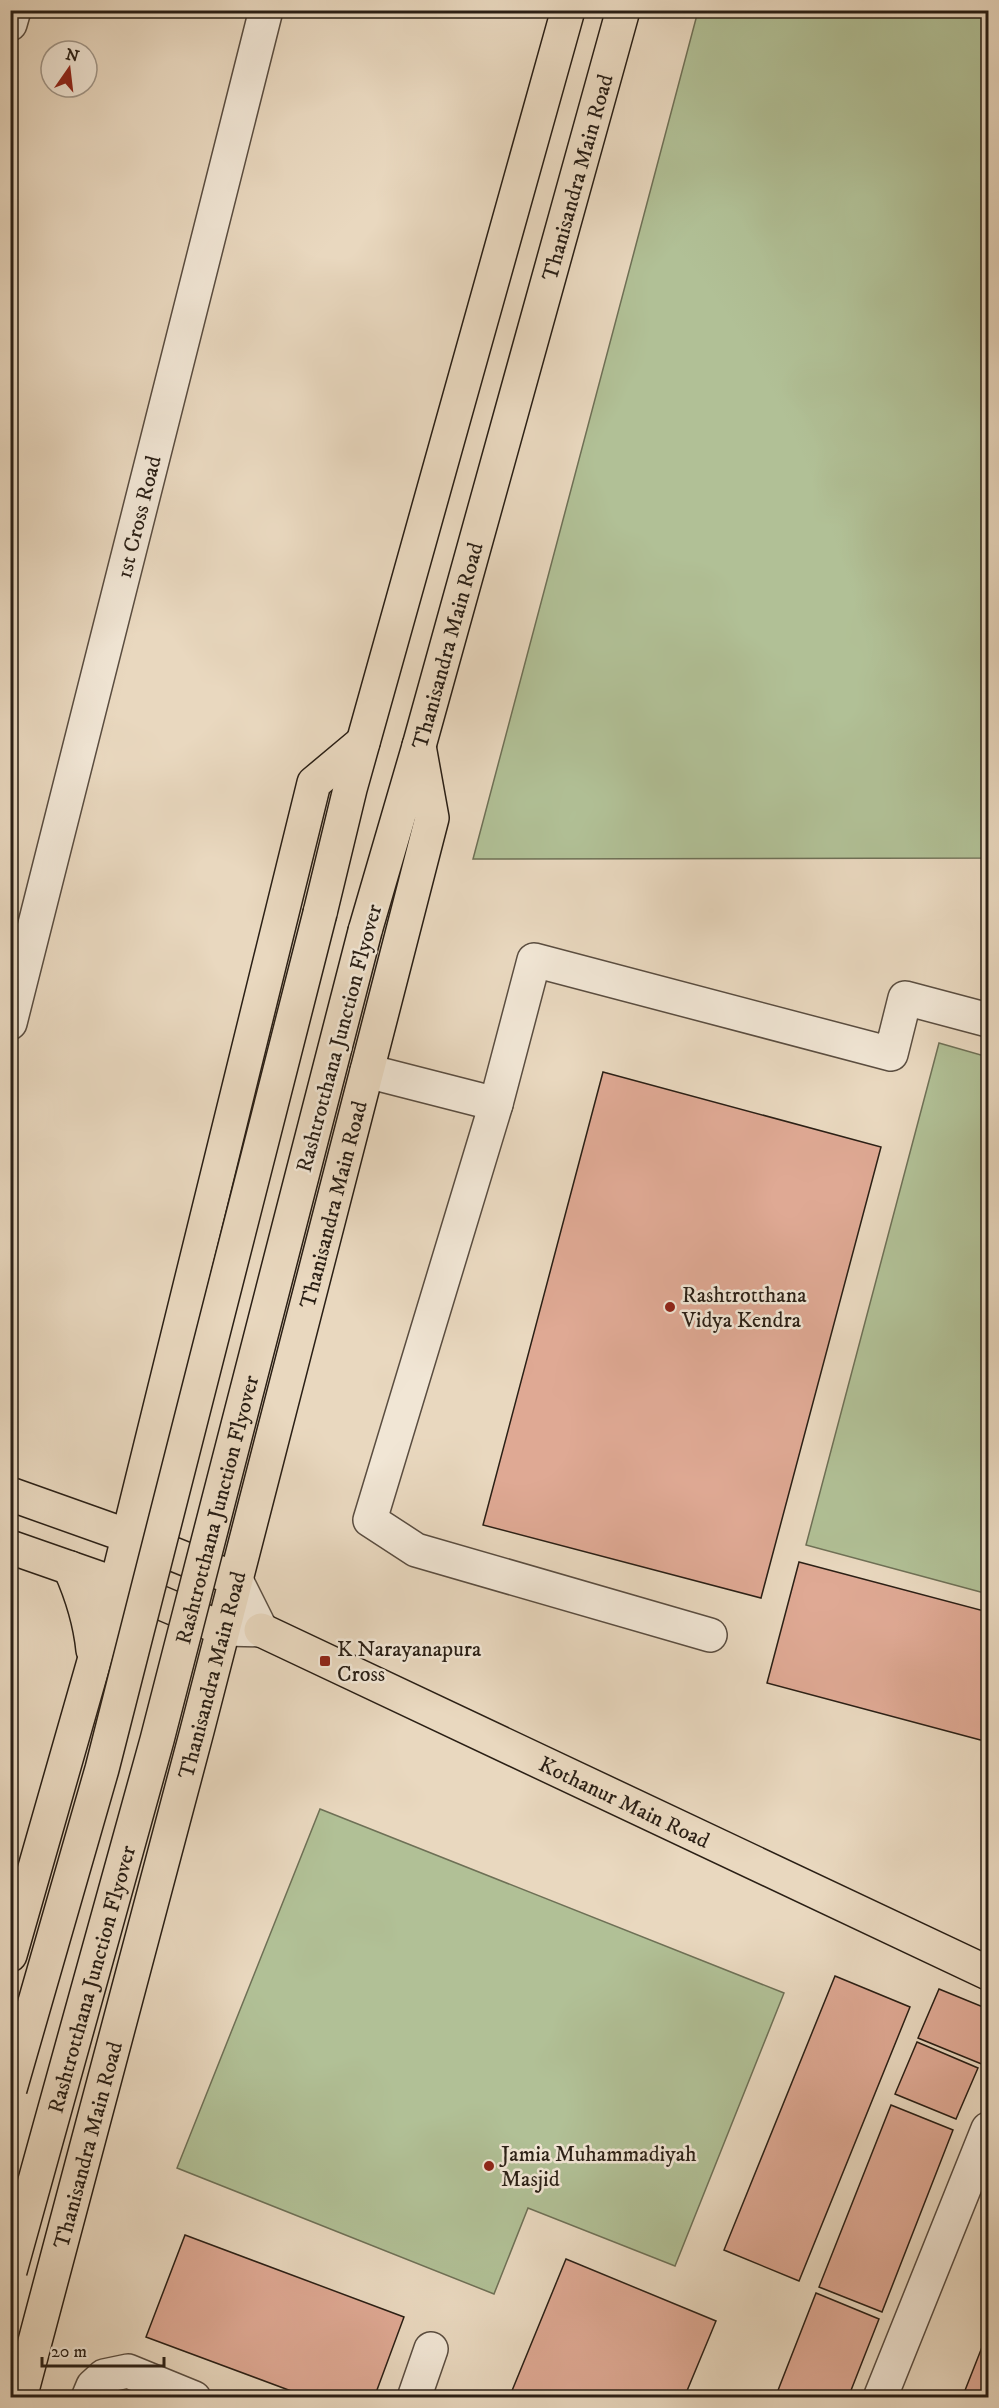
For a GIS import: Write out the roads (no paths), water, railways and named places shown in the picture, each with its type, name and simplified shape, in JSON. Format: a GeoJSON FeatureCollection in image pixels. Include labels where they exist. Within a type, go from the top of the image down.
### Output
{"type":"FeatureCollection","features":[{"type":"Feature","properties":{"kind":"main road"},"geometry":{"type":"LineString","coordinates":[[10,1955],[116,1584],[192,1286],[314,783],[363,742],[568,10]]}},
{"type":"Feature","properties":{"kind":"main road","name":"Thanisandra Main Road"},"geometry":{"type":"LineString","coordinates":[[20,2397],[236,1580],[432,818],[419,746],[623,10]]}},
{"type":"Feature","properties":{"kind":"main road","name":"Rashtrotthana Junction Flyover"},"geometry":{"type":"LineString","coordinates":[[10,2089],[102,1769],[363,742]]}},
{"type":"Feature","properties":{"kind":"main road","name":"Rashtrotthana Junction Flyover"},"geometry":{"type":"LineString","coordinates":[[10,2271],[157,1740],[365,931],[399,808],[419,746]]}},
{"type":"Feature","properties":{"kind":"main road"},"geometry":{"type":"LineString","coordinates":[[10,1494],[128,1536],[236,1580]]}},
{"type":"Feature","properties":{"kind":"main road"},"geometry":{"type":"LineString","coordinates":[[10,1547],[116,1584],[223,1629]]}},
{"type":"Feature","properties":{"kind":"main road"},"geometry":{"type":"LineString","coordinates":[[70,1568],[83,1596],[90,1626],[93,1650],[92,1673]]}},
{"type":"Feature","properties":{"kind":"main road","name":"Kothanur Main Road"},"geometry":{"type":"LineString","coordinates":[[261,1630],[988,1972]]}},
{"type":"Feature","properties":{"kind":"street"},"geometry":{"type":"LineString","coordinates":[[10,24],[14,10]]}},
{"type":"Feature","properties":{"kind":"street","name":"1st Cross Road"},"geometry":{"type":"LineString","coordinates":[[10,1023],[266,10]]}},
{"type":"Feature","properties":{"kind":"street"},"geometry":{"type":"LineString","coordinates":[[710,1635],[416,1550],[370,1520],[496,1104],[534,960],[891,1054],[905,998],[988,1020]]}},
{"type":"Feature","properties":{"kind":"street"},"geometry":{"type":"LineString","coordinates":[[367,1071],[496,1104]]}},
{"type":"Feature","properties":{"kind":"street"},"geometry":{"type":"LineString","coordinates":[[223,1629],[261,1630],[236,1580]]}},
{"type":"Feature","properties":{"kind":"street"},"geometry":{"type":"LineString","coordinates":[[880,2397],[988,2129]]}},
{"type":"Feature","properties":{"kind":"street"},"geometry":{"type":"LineString","coordinates":[[414,2397],[431,2349]]}},
{"type":"Feature","properties":{"kind":"street"},"geometry":{"type":"LineString","coordinates":[[88,2397],[93,2386],[104,2376],[128,2371],[194,2397]]}},
{"type":"Feature","properties":{"kind":"place","name":"Rashtrotthana Vidya Kendra"},"geometry":{"type":"Point","coordinates":[670,1307]}},
{"type":"Feature","properties":{"kind":"place","name":"K Narayanapura Cross"},"geometry":{"type":"Point","coordinates":[325,1661]}},
{"type":"Feature","properties":{"kind":"place","name":"Jamia Muhammadiyah Masjid"},"geometry":{"type":"Point","coordinates":[489,2166]}}]}
